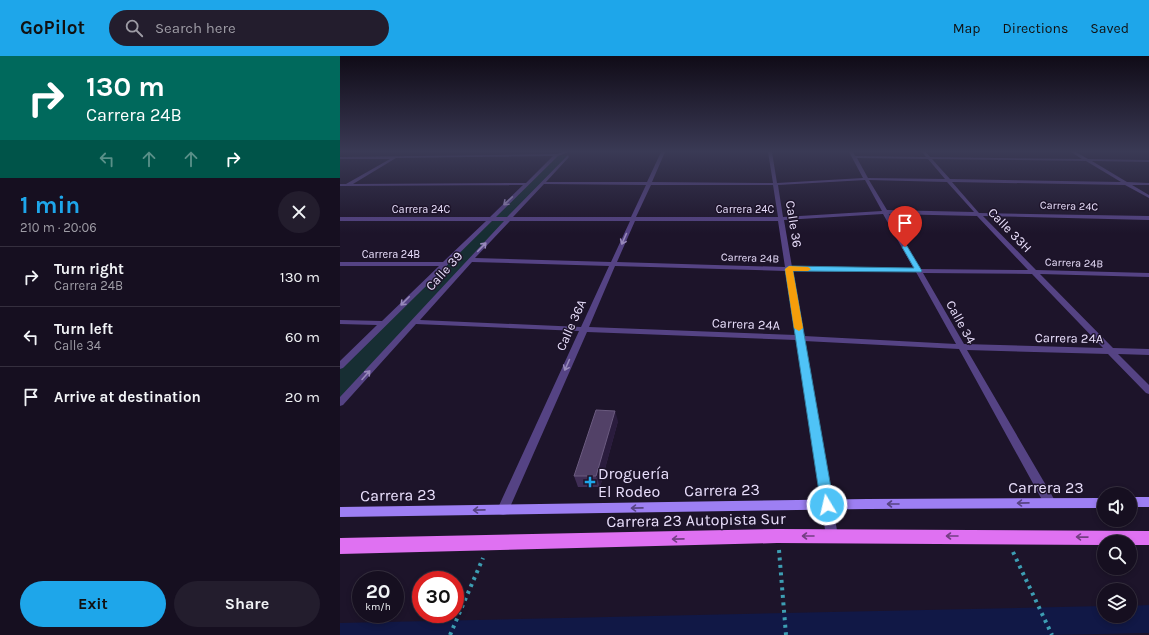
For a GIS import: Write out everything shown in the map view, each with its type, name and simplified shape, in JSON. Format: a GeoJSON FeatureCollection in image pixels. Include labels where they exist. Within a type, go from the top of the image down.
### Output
{"type":"FeatureCollection","features":[{"type":"Feature","properties":{"kind":"main road","name":"Carrera 23 Autopista Sur"},"geometry":{"type":"LineString","coordinates":[[340,546],[777,536],[1006,536],[1149,538]]}},
{"type":"Feature","properties":{"kind":"street"},"geometry":{"type":"LineString","coordinates":[[340,189],[357,179]]}},
{"type":"Feature","properties":{"kind":"street","name":"Calle 39"},"geometry":{"type":"LineString","coordinates":[[340,366],[442,264],[532,179]]}},
{"type":"Feature","properties":{"kind":"street","name":"Calle 39"},"geometry":{"type":"LineString","coordinates":[[340,403],[545,179]]}},
{"type":"Feature","properties":{"kind":"street","name":"Calle 36A"},"geometry":{"type":"LineString","coordinates":[[503,510],[651,179]]}},
{"type":"Feature","properties":{"kind":"street","name":"Calle 36"},"geometry":{"type":"LineString","coordinates":[[775,179],[832,536]]}},
{"type":"Feature","properties":{"kind":"street"},"geometry":{"type":"LineString","coordinates":[[542,183],[776,184],[866,179]]}},
{"type":"Feature","properties":{"kind":"street","name":"Calle 34"},"geometry":{"type":"LineString","coordinates":[[866,179],[1050,503]]}},
{"type":"Feature","properties":{"kind":"street"},"geometry":{"type":"LineString","coordinates":[[868,179],[1149,184]]}},
{"type":"Feature","properties":{"kind":"street"},"geometry":{"type":"LineString","coordinates":[[1118,179],[1149,197]]}},
{"type":"Feature","properties":{"kind":"street","name":"Calle 33H"},"geometry":{"type":"LineString","coordinates":[[949,180],[977,213],[1149,391]]}},
{"type":"Feature","properties":{"kind":"street"},"geometry":{"type":"LineString","coordinates":[[340,186],[526,184]]}},
{"type":"Feature","properties":{"kind":"street","name":"Carrera 24C"},"geometry":{"type":"LineString","coordinates":[[340,219],[781,219],[885,212],[1149,218]]}},
{"type":"Feature","properties":{"kind":"street","name":"Carrera 24B"},"geometry":{"type":"LineString","coordinates":[[470,260],[789,269],[1149,275]]}},
{"type":"Feature","properties":{"kind":"street","name":"Carrera 24B"},"geometry":{"type":"LineString","coordinates":[[340,264],[442,264]]}},
{"type":"Feature","properties":{"kind":"street"},"geometry":{"type":"LineString","coordinates":[[340,322],[383,323]]}},
{"type":"Feature","properties":{"kind":"street","name":"Carrera 24A"},"geometry":{"type":"LineString","coordinates":[[414,322],[800,338],[962,347],[1149,352]]}},
{"type":"Feature","properties":{"kind":"street","name":"Carrera 23"},"geometry":{"type":"LineString","coordinates":[[340,512],[1097,502]]}},
{"type":"Feature","properties":{"kind":"street"},"geometry":{"type":"LineString","coordinates":[[1137,502],[1149,502]]}},
{"type":"Feature","properties":{"kind":"path"},"geometry":{"type":"LineString","coordinates":[[777,536],[786,635]]}},
{"type":"Feature","properties":{"kind":"path"},"geometry":{"type":"LineString","coordinates":[[450,635],[490,543]]}},
{"type":"Feature","properties":{"kind":"path"},"geometry":{"type":"LineString","coordinates":[[1012,548],[1052,635]]}},
{"type":"Feature","properties":{"kind":"green space"},"geometry":{"type":"Polygon","coordinates":[[[532,179],[547,179],[340,403],[340,366],[532,179]]]}},
{"type":"Feature","properties":{"kind":"shaded area"},"geometry":{"type":"Polygon","coordinates":[[[1149,605],[1149,633],[1049,635],[340,635],[340,623],[404,623],[404,622],[412,621],[412,623],[464,623],[464,620],[1097,606],[1097,623],[1137,623],[1137,606],[1149,605]]]}},
{"type":"Feature","properties":{"kind":"building"},"geometry":{"type":"Polygon","coordinates":[[[596,410],[615,411],[596,476],[574,476],[596,410]]]}},
{"type":"Feature","properties":{"kind":"slow traffic"},"geometry":{"type":"LineString","coordinates":[[799,328],[789,269],[808,269]]}},
{"type":"Feature","properties":{"kind":"place","name":"Droguería El Rodeo"},"geometry":{"type":"Point","coordinates":[590,482]}},
{"type":"Feature","properties":{"kind":"route"},"geometry":{"type":"LineString","coordinates":[[827,505],[789,269],[918,271],[905,247]]}}]}
